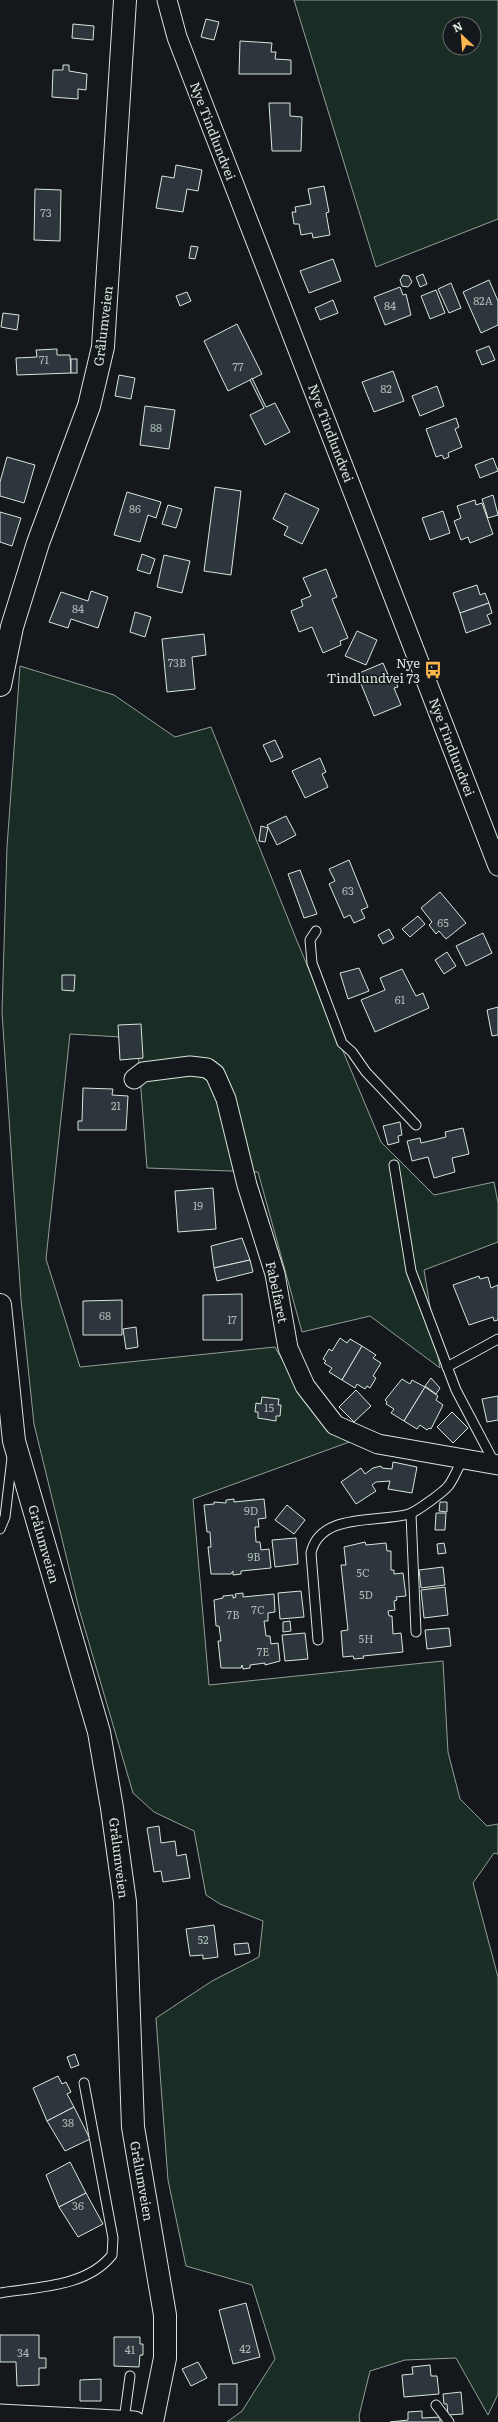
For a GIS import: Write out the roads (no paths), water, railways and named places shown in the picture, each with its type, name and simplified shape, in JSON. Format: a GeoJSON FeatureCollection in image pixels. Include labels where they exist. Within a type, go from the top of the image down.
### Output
{"type":"FeatureCollection","features":[{"type":"Feature","properties":{"kind":"main road","name":"Grålumveien"},"geometry":{"type":"LineString","coordinates":[[0,685],[12,627],[38,543],[89,406],[104,346],[125,0]]}},
{"type":"Feature","properties":{"kind":"main road","name":"Grålumveien"},"geometry":{"type":"LineString","coordinates":[[0,1305],[14,1441],[99,1732],[112,1808],[125,1902],[133,2127],[165,2315],[164,2358],[137,2421]]}},
{"type":"Feature","properties":{"kind":"street","name":"Nye Tindlundvei"},"geometry":{"type":"LineString","coordinates":[[167,0],[177,37],[204,108],[498,866]]}},
{"type":"Feature","properties":{"kind":"street","name":"Fabelfaret"},"geometry":{"type":"LineString","coordinates":[[134,1079],[143,1072],[190,1066],[207,1068],[215,1074],[226,1099],[247,1185],[275,1274],[288,1348],[305,1386],[335,1425],[378,1444],[497,1465]]}},
{"type":"Feature","properties":{"kind":"street"},"geometry":{"type":"LineString","coordinates":[[0,2414],[137,2421]]}},
{"type":"Feature","properties":{"kind":"lane"},"geometry":{"type":"LineString","coordinates":[[316,931],[310,940],[312,963],[342,1043],[352,1052],[366,1072],[416,1125]]}},
{"type":"Feature","properties":{"kind":"lane","name":"Fabelfaret"},"geometry":{"type":"LineString","coordinates":[[394,1165],[411,1271],[456,1390],[497,1465]]}},
{"type":"Feature","properties":{"kind":"lane"},"geometry":{"type":"LineString","coordinates":[[447,1367],[498,1339]]}},
{"type":"Feature","properties":{"kind":"lane"},"geometry":{"type":"LineString","coordinates":[[0,1529],[5,1517],[14,1441]]}},
{"type":"Feature","properties":{"kind":"lane"},"geometry":{"type":"LineString","coordinates":[[318,1640],[311,1553],[314,1543],[320,1535],[333,1527],[411,1514],[449,1486],[462,1460]]}},
{"type":"Feature","properties":{"kind":"lane"},"geometry":{"type":"LineString","coordinates":[[411,1514],[416,1632]]}},
{"type":"Feature","properties":{"kind":"lane"},"geometry":{"type":"LineString","coordinates":[[0,2293],[80,2278],[96,2271],[112,2255],[112,2232],[84,2084]]}},
{"type":"Feature","properties":{"kind":"lane"},"geometry":{"type":"LineString","coordinates":[[130,2376],[137,2421]]}},
{"type":"Feature","properties":{"kind":"lane"},"geometry":{"type":"LineString","coordinates":[[436,2405],[449,2422]]}},
{"type":"Feature","properties":{"kind":"place","name":"Nye Tindlundvei 73"},"geometry":{"type":"Point","coordinates":[433,670]}}]}
